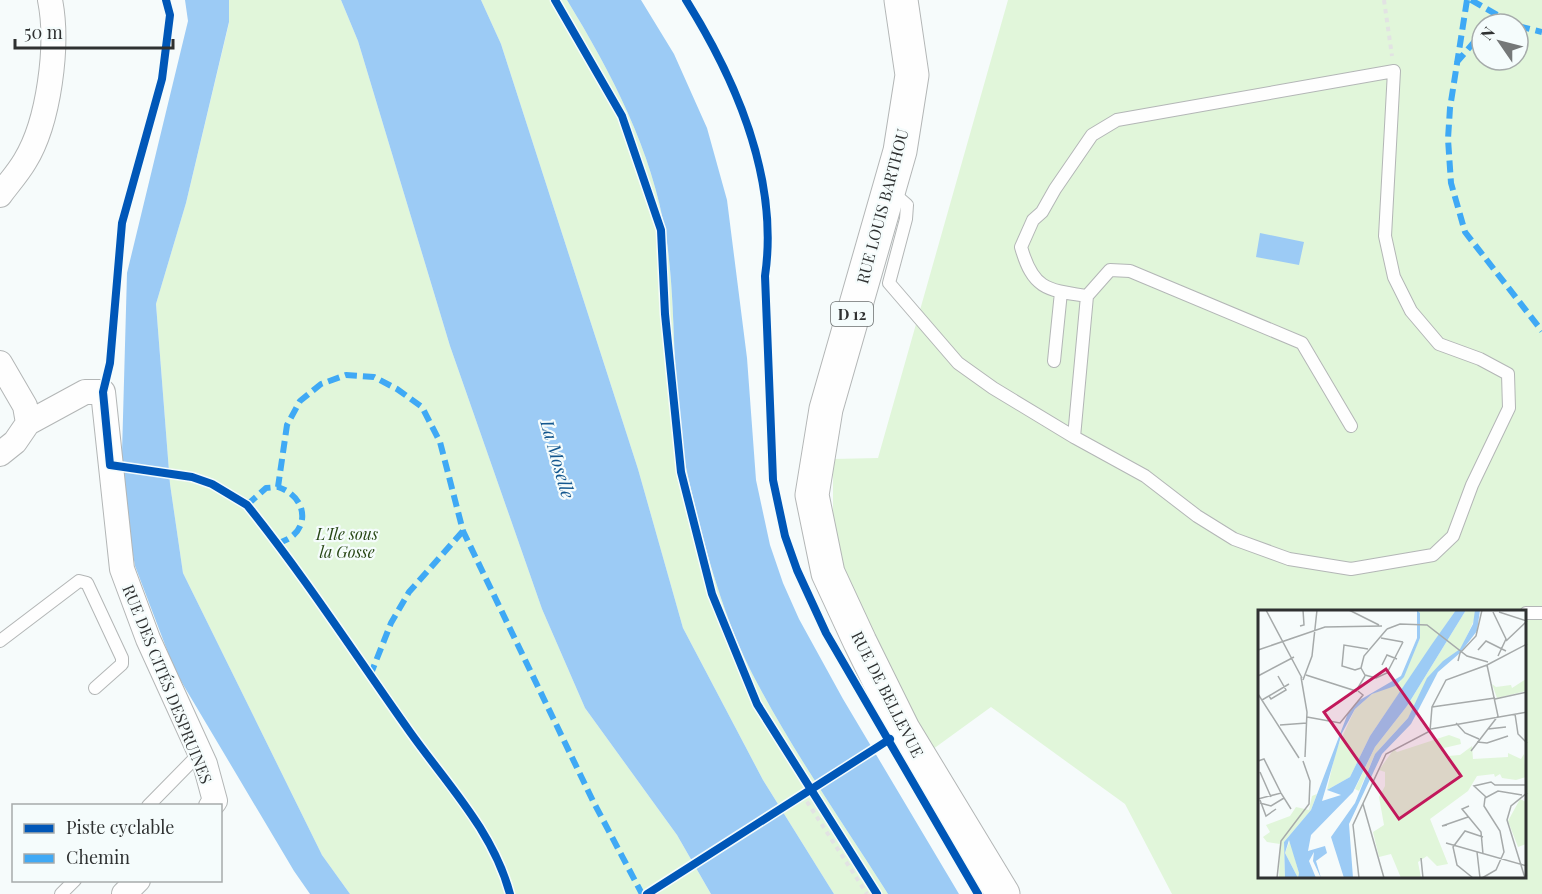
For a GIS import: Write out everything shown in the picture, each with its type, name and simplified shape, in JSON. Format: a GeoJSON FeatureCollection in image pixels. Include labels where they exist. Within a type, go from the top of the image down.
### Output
{"type":"FeatureCollection","features":[{"type":"Feature","properties":{"kind":"main road","name":"RUE LOUIS BARTHOU"},"geometry":{"type":"LineString","coordinates":[[814,480],[826,409],[900,151],[912,75],[901,0]]}},
{"type":"Feature","properties":{"kind":"main road","name":"RUE DE BELLEVUE"},"geometry":{"type":"LineString","coordinates":[[814,480],[812,495],[828,573],[903,729],[1003,894]]}},
{"type":"Feature","properties":{"kind":"street"},"geometry":{"type":"LineString","coordinates":[[0,195],[26,160],[49,95],[54,19],[50,0]]}},
{"type":"Feature","properties":{"kind":"street"},"geometry":{"type":"LineString","coordinates":[[0,363],[25,406],[28,423],[15,442],[0,454]]}},
{"type":"Feature","properties":{"kind":"street","name":"RUE DES CITÉS DESPRUINES"},"geometry":{"type":"LineString","coordinates":[[28,423],[85,392],[103,392],[122,569],[152,649],[200,753],[215,801],[213,804]]}},
{"type":"Feature","properties":{"kind":"street"},"geometry":{"type":"LineString","coordinates":[[124,894],[136,882]]}},
{"type":"Feature","properties":{"kind":"lane"},"geometry":{"type":"LineString","coordinates":[[890,189],[907,206],[906,219],[889,283],[958,363],[993,388],[1074,437],[1145,476],[1197,516],[1234,539],[1289,559],[1351,568],[1433,555],[1453,536],[1472,485],[1509,408],[1510,388],[1508,374],[1480,359],[1439,344],[1411,311],[1394,277],[1385,236],[1394,71],[1117,120],[1092,135],[1042,212],[1033,220],[1021,247],[1028,272],[1050,290],[1086,296]]}},
{"type":"Feature","properties":{"kind":"lane"},"geometry":{"type":"LineString","coordinates":[[1074,437],[1086,296],[1110,270],[1130,271],[1302,343],[1351,426]]}},
{"type":"Feature","properties":{"kind":"lane"},"geometry":{"type":"LineString","coordinates":[[1054,361],[1061,292]]}},
{"type":"Feature","properties":{"kind":"lane"},"geometry":{"type":"LineString","coordinates":[[0,641],[80,580],[87,583],[123,658],[122,664],[95,688]]}},
{"type":"Feature","properties":{"kind":"lane"},"geometry":{"type":"LineString","coordinates":[[150,804],[200,753]]}},
{"type":"Feature","properties":{"kind":"lane"},"geometry":{"type":"LineString","coordinates":[[62,894],[73,882]]}},
{"type":"Feature","properties":{"kind":"path"},"geometry":{"type":"LineString","coordinates":[[1384,0],[1394,71]]}},
{"type":"Feature","properties":{"kind":"path"},"geometry":{"type":"LineString","coordinates":[[647,894],[890,739]]}},
{"type":"Feature","properties":{"kind":"path"},"geometry":{"type":"LineString","coordinates":[[802,794],[867,894]]}},
{"type":"Feature","properties":{"kind":"green space","name":"L'Ile sous la Gosse"},"geometry":{"type":"Polygon","coordinates":[[[229,0],[341,0],[358,41],[450,346],[542,609],[585,708],[677,835],[711,894],[350,894],[322,855],[183,573],[170,484],[156,304],[186,203],[229,23],[229,0]]]}},
{"type":"Feature","properties":{"kind":"green space"},"geometry":{"type":"Polygon","coordinates":[[[481,0],[567,0],[628,114],[651,173],[660,204],[670,265],[678,414],[682,443],[700,525],[723,604],[743,655],[770,707],[888,894],[834,894],[763,780],[683,628],[638,469],[501,44],[481,0]]]}},
{"type":"Feature","properties":{"kind":"green space"},"geometry":{"type":"Polygon","coordinates":[[[1008,0],[1542,0],[1542,894],[1172,894],[1125,804],[991,707],[929,752],[856,606],[833,536],[833,459],[878,458],[1008,0]]]}},
{"type":"Feature","properties":{"kind":"water"},"geometry":{"type":"Polygon","coordinates":[[[185,0],[229,0],[229,22],[186,203],[156,304],[170,484],[183,573],[322,855],[350,894],[310,894],[294,871],[175,671],[135,566],[121,489],[127,273],[188,21],[185,0]]]}},
{"type":"Feature","properties":{"kind":"water","name":"La Moselle"},"geometry":{"type":"Polygon","coordinates":[[[341,0],[481,0],[501,44],[638,469],[683,628],[763,780],[834,894],[711,894],[677,835],[585,708],[542,609],[450,346],[358,41],[341,0]]]}},
{"type":"Feature","properties":{"kind":"water"},"geometry":{"type":"Polygon","coordinates":[[[567,0],[641,0],[674,54],[707,128],[727,200],[747,358],[756,480],[770,545],[799,619],[843,699],[959,894],[888,894],[786,734],[743,655],[715,578],[687,472],[678,414],[670,265],[660,204],[651,173],[628,114],[567,0]]]}},
{"type":"Feature","properties":{"kind":"water"},"geometry":{"type":"Polygon","coordinates":[[[1260,233],[1304,242],[1299,265],[1256,257],[1260,233]]]}},
{"type":"Feature","properties":{"kind":"marked path"},"geometry":{"type":"LineString","coordinates":[[1467,0],[1450,108],[1448,139],[1451,183],[1465,232],[1542,331]]}},
{"type":"Feature","properties":{"kind":"marked path"},"geometry":{"type":"LineString","coordinates":[[1471,0],[1492,12]]}},
{"type":"Feature","properties":{"kind":"marked path"},"geometry":{"type":"LineString","coordinates":[[1530,29],[1542,32]]}},
{"type":"Feature","properties":{"kind":"marked path"},"geometry":{"type":"LineString","coordinates":[[1456,63],[1470,47]]}},
{"type":"Feature","properties":{"kind":"marked path"},"geometry":{"type":"LineString","coordinates":[[247,505],[266,488],[278,487],[287,425],[300,401],[321,384],[346,375],[374,377],[397,389],[422,407],[440,442],[463,531],[593,801],[642,894]]}},
{"type":"Feature","properties":{"kind":"marked path"},"geometry":{"type":"LineString","coordinates":[[277,543],[296,533],[301,525],[302,516],[296,499],[289,492],[278,487]]}},
{"type":"Feature","properties":{"kind":"marked path"},"geometry":{"type":"LineString","coordinates":[[370,676],[391,623],[409,592],[463,531]]}},
{"type":"Feature","properties":{"kind":"cycle path"},"geometry":{"type":"LineString","coordinates":[[166,0],[170,15],[162,79],[122,223],[110,363],[103,392],[110,465],[192,477],[212,484],[247,505],[289,560],[481,829],[502,871],[510,894]]}},
{"type":"Feature","properties":{"kind":"cycle path"},"geometry":{"type":"LineString","coordinates":[[555,0],[622,116],[661,230],[665,314],[681,472],[712,594],[757,704],[877,894]]}},
{"type":"Feature","properties":{"kind":"cycle path"},"geometry":{"type":"LineString","coordinates":[[686,0],[737,97],[750,132],[766,204],[768,240],[765,276],[773,480],[785,536],[797,570],[826,633],[978,894]]}},
{"type":"Feature","properties":{"kind":"cycle path"},"geometry":{"type":"LineString","coordinates":[[647,894],[890,739]]}}]}
